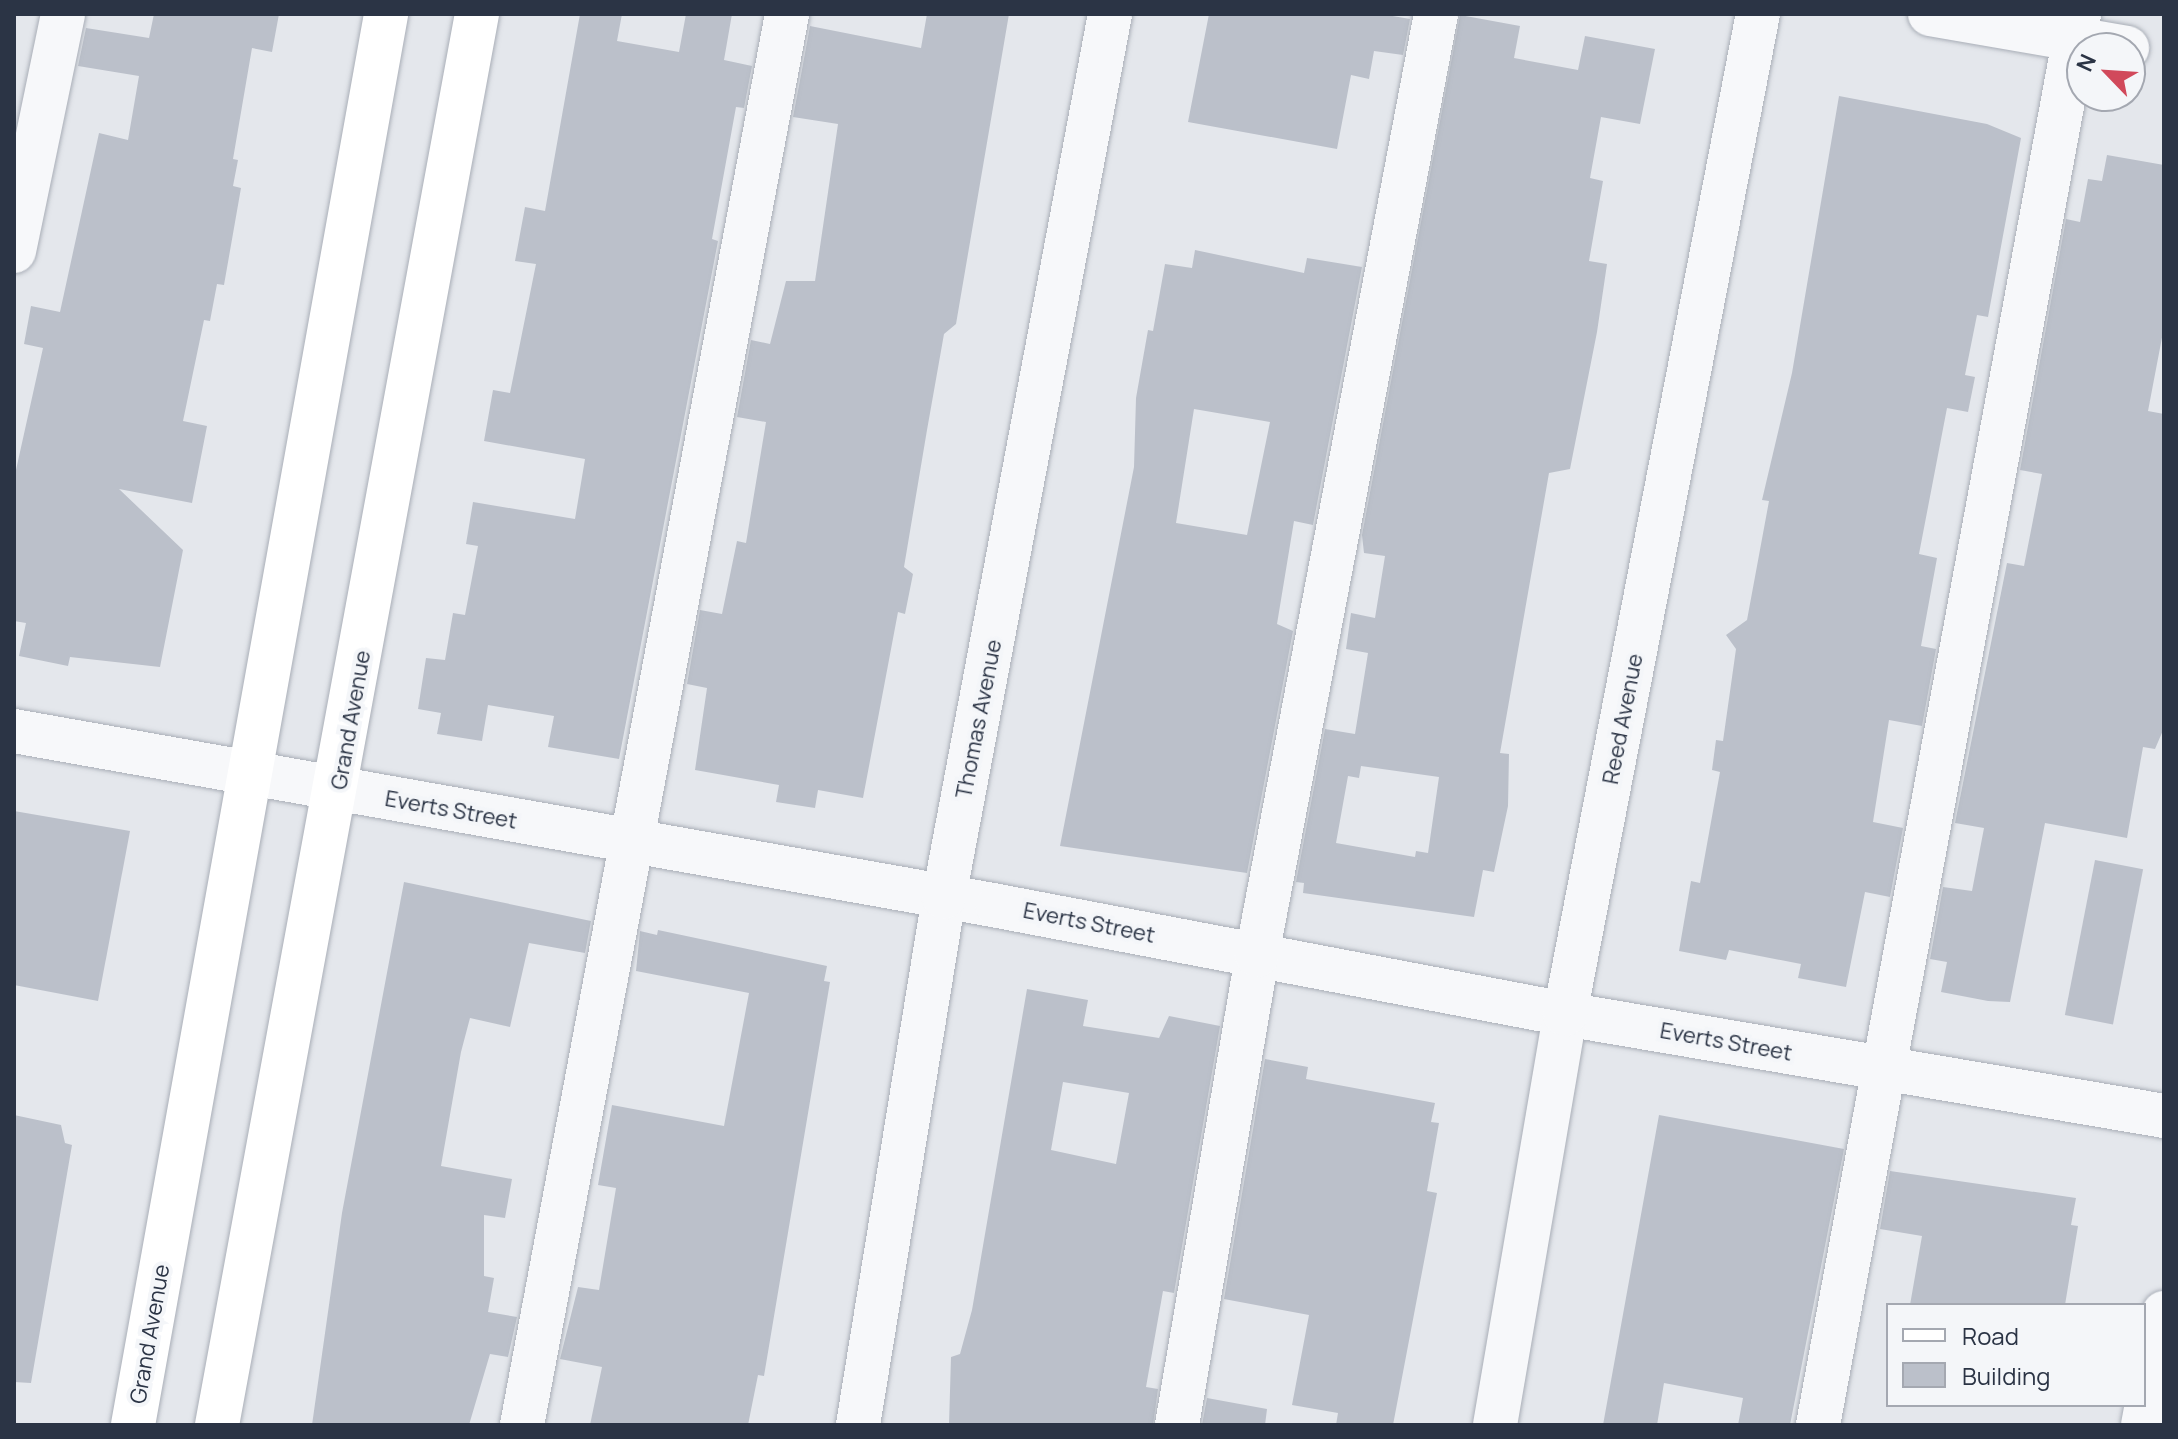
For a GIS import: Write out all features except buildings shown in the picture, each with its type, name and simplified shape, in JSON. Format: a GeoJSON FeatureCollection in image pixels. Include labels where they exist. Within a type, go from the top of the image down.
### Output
{"type":"FeatureCollection","features":[{"type":"Feature","properties":{"kind":"main road","name":"Grand Avenue"},"geometry":{"type":"LineString","coordinates":[[133,1425],[386,14]]}},
{"type":"Feature","properties":{"kind":"main road","name":"Grand Avenue"},"geometry":{"type":"LineString","coordinates":[[217,1425],[338,791],[477,14]]}},
{"type":"Feature","properties":{"kind":"street"},"geometry":{"type":"LineString","coordinates":[[14,251],[63,14]]}},
{"type":"Feature","properties":{"kind":"street"},"geometry":{"type":"LineString","coordinates":[[522,1425],[787,14]]}},
{"type":"Feature","properties":{"kind":"street","name":"Thomas Avenue"},"geometry":{"type":"LineString","coordinates":[[858,1425],[944,897],[1110,14]]}},
{"type":"Feature","properties":{"kind":"street"},"geometry":{"type":"LineString","coordinates":[[1177,1425],[1257,955],[1436,14]]}},
{"type":"Feature","properties":{"kind":"street","name":"Reed Avenue"},"geometry":{"type":"LineString","coordinates":[[1495,1425],[1565,1014],[1758,14]]}},
{"type":"Feature","properties":{"kind":"street"},"geometry":{"type":"LineString","coordinates":[[1818,1425],[1880,1069],[2000,460],[2076,26],[1930,14]]}},
{"type":"Feature","properties":{"kind":"street","name":"Everts Street"},"geometry":{"type":"LineString","coordinates":[[14,731],[944,897],[1565,1014],[2164,1116]]}},
{"type":"Feature","properties":{"kind":"street"},"geometry":{"type":"LineString","coordinates":[[2143,1425],[2164,1313]]}}]}
